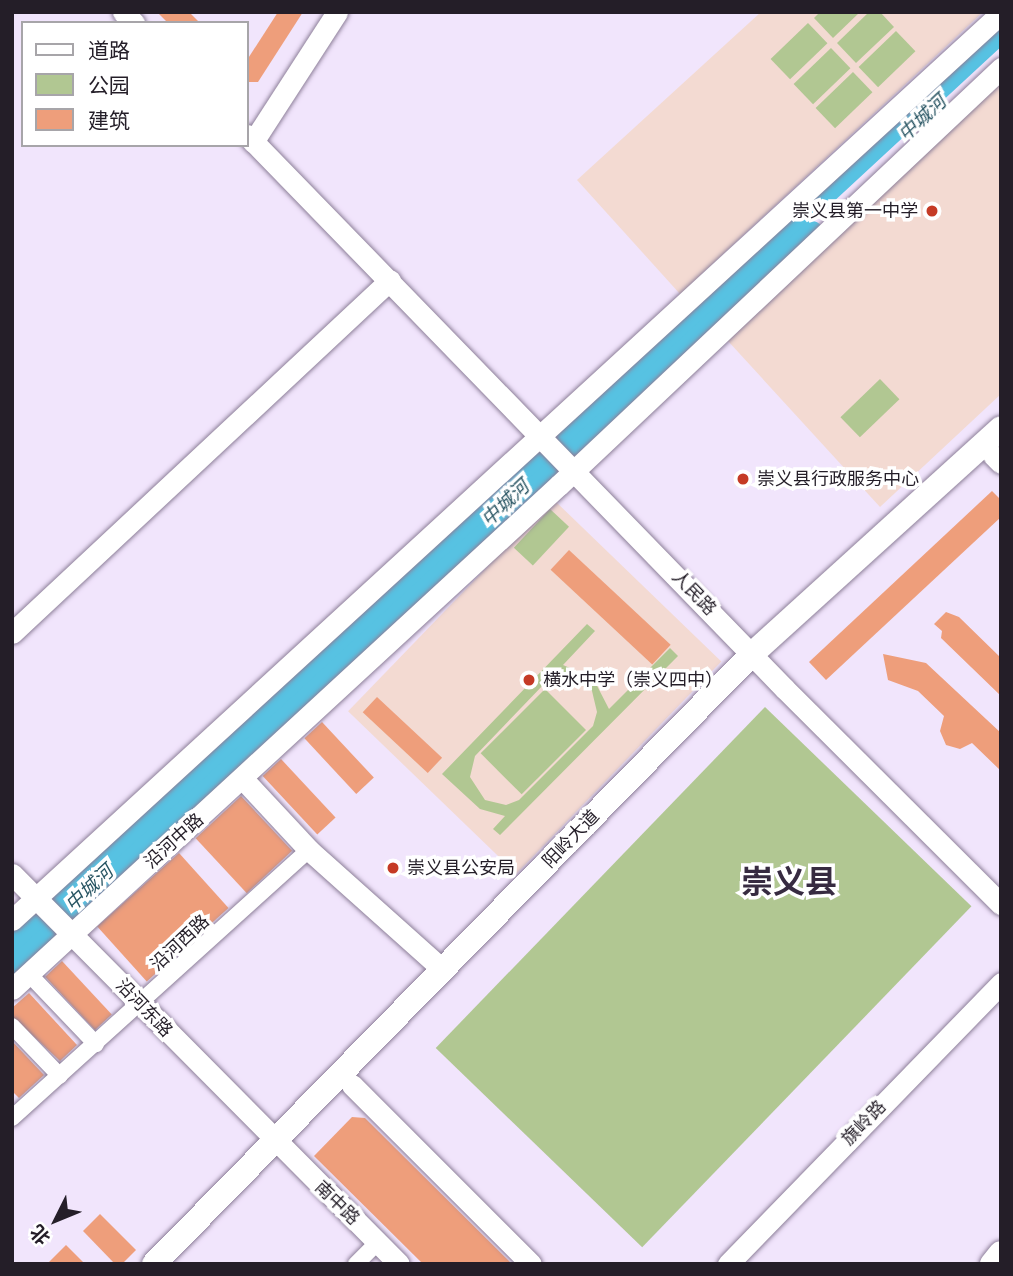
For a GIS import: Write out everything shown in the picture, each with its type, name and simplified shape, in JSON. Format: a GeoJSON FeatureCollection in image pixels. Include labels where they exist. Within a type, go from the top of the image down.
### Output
{"type":"FeatureCollection","features":[{"type":"Feature","properties":{"kind":"main road","name":"阳岭大道"},"geometry":{"type":"LineString","coordinates":[[177,1264],[443,970],[757,660],[1001,428]]}},
{"type":"Feature","properties":{"kind":"main road","name":"阳岭大道"},"geometry":{"type":"LineString","coordinates":[[154,1264],[352,1085],[757,660],[998,455]]}},
{"type":"Feature","properties":{"kind":"main road"},"geometry":{"type":"LineString","coordinates":[[992,1264],[1001,1253]]}},
{"type":"Feature","properties":{"kind":"street"},"geometry":{"type":"LineString","coordinates":[[250,139],[337,12]]}},
{"type":"Feature","properties":{"kind":"street"},"geometry":{"type":"LineString","coordinates":[[12,920],[41,900],[1001,13]]}},
{"type":"Feature","properties":{"kind":"street","name":"沿河中路"},"geometry":{"type":"LineString","coordinates":[[12,989],[70,930],[243,779],[571,467],[1001,68]]}},
{"type":"Feature","properties":{"kind":"street","name":"人民路"},"geometry":{"type":"LineString","coordinates":[[250,139],[757,660],[1001,904]]}},
{"type":"Feature","properties":{"kind":"street"},"geometry":{"type":"LineString","coordinates":[[12,633],[390,280]]}},
{"type":"Feature","properties":{"kind":"street"},"geometry":{"type":"LineString","coordinates":[[243,779],[309,850],[443,970]]}},
{"type":"Feature","properties":{"kind":"street","name":"沿河西路"},"geometry":{"type":"LineString","coordinates":[[16,1108],[60,1076],[309,850]]}},
{"type":"Feature","properties":{"kind":"street","name":"沿河东路"},"geometry":{"type":"LineString","coordinates":[[12,874],[41,900],[281,1148]]}},
{"type":"Feature","properties":{"kind":"street"},"geometry":{"type":"LineString","coordinates":[[29,974],[96,1044]]}},
{"type":"Feature","properties":{"kind":"street","name":"旗岭路"},"geometry":{"type":"LineString","coordinates":[[728,1264],[1001,983]]}},
{"type":"Feature","properties":{"kind":"street"},"geometry":{"type":"LineString","coordinates":[[12,1026],[60,1076]]}},
{"type":"Feature","properties":{"kind":"street"},"geometry":{"type":"LineString","coordinates":[[352,1085],[531,1264]]}},
{"type":"Feature","properties":{"kind":"street","name":"南中路"},"geometry":{"type":"LineString","coordinates":[[281,1148],[399,1264]]}},
{"type":"Feature","properties":{"kind":"street"},"geometry":{"type":"LineString","coordinates":[[356,1264],[377,1242]]}},
{"type":"Feature","properties":{"kind":"shaded area","name":"崇义县第一中学"},"geometry":{"type":"Polygon","coordinates":[[[761,12],[983,12],[680,294],[577,180],[761,12]]]}},
{"type":"Feature","properties":{"kind":"shaded area","name":"崇义县第一中学"},"geometry":{"type":"Polygon","coordinates":[[[1001,81],[1001,394],[880,507],[728,341],[1001,81]]]}},
{"type":"Feature","properties":{"kind":"shaded area","name":"横水中学（崇义四中）"},"geometry":{"type":"Polygon","coordinates":[[[553,499],[721,662],[516,874],[348,711],[553,499]]]}},
{"type":"Feature","properties":{"kind":"green space"},"geometry":{"type":"Polygon","coordinates":[[[820,12],[860,12],[833,38],[814,18],[820,12]]]}},
{"type":"Feature","properties":{"kind":"green space"},"geometry":{"type":"Polygon","coordinates":[[[869,12],[880,12],[894,27],[856,63],[837,43],[869,12]]]}},
{"type":"Feature","properties":{"kind":"green space"},"geometry":{"type":"Polygon","coordinates":[[[808,23],[827,43],[790,79],[771,59],[808,23]]]}},
{"type":"Feature","properties":{"kind":"green space"},"geometry":{"type":"Polygon","coordinates":[[[896,31],[915,51],[878,87],[859,67],[896,31]]]}},
{"type":"Feature","properties":{"kind":"green space"},"geometry":{"type":"Polygon","coordinates":[[[831,48],[850,68],[813,104],[794,84],[831,48]]]}},
{"type":"Feature","properties":{"kind":"green space"},"geometry":{"type":"Polygon","coordinates":[[[853,72],[872,92],[835,128],[816,108],[853,72]]]}},
{"type":"Feature","properties":{"kind":"green space"},"geometry":{"type":"Polygon","coordinates":[[[880,379],[899,399],[860,437],[840,417],[880,379]]]}},
{"type":"Feature","properties":{"kind":"green space"},"geometry":{"type":"Polygon","coordinates":[[[550,509],[569,527],[533,565],[514,548],[550,509]]]}},
{"type":"Feature","properties":{"kind":"green space"},"geometry":{"type":"Polygon","coordinates":[[[587,624],[595,631],[563,665],[593,678],[609,709],[670,648],[678,656],[500,835],[493,829],[505,816],[480,809],[442,774],[587,624]],[[567,677],[546,682],[475,756],[470,777],[485,800],[506,805],[519,800],[593,726],[597,712],[592,691],[567,677]]]}},
{"type":"Feature","properties":{"kind":"green space"},"geometry":{"type":"Polygon","coordinates":[[[545,689],[586,730],[522,794],[481,753],[545,689]]]}},
{"type":"Feature","properties":{"kind":"green space"},"geometry":{"type":"Polygon","coordinates":[[[765,707],[971,906],[642,1247],[436,1048],[765,707]]]}},
{"type":"Feature","properties":{"kind":"building"},"geometry":{"type":"Polygon","coordinates":[[[157,12],[189,12],[198,21],[166,21],[157,12]]]}},
{"type":"Feature","properties":{"kind":"building"},"geometry":{"type":"Polygon","coordinates":[[[278,12],[303,12],[258,82],[248,82],[248,58],[278,12]]]}},
{"type":"Feature","properties":{"kind":"building"},"geometry":{"type":"Polygon","coordinates":[[[992,491],[1001,500],[1001,517],[826,680],[809,662],[992,491]]]}},
{"type":"Feature","properties":{"kind":"building"},"geometry":{"type":"Polygon","coordinates":[[[569,550],[671,645],[652,665],[551,570],[569,550]]]}},
{"type":"Feature","properties":{"kind":"building"},"geometry":{"type":"Polygon","coordinates":[[[946,612],[959,617],[1001,658],[1001,696],[941,638],[942,631],[934,624],[946,612]]]}},
{"type":"Feature","properties":{"kind":"building"},"geometry":{"type":"Polygon","coordinates":[[[883,654],[926,663],[1001,733],[1001,771],[972,743],[960,749],[946,745],[940,731],[944,716],[918,691],[888,680],[883,654]]]}},
{"type":"Feature","properties":{"kind":"building"},"geometry":{"type":"Polygon","coordinates":[[[377,697],[442,758],[428,773],[363,712],[377,697]]]}},
{"type":"Feature","properties":{"kind":"building"},"geometry":{"type":"Polygon","coordinates":[[[322,722],[374,778],[356,794],[304,738],[322,722]]]}},
{"type":"Feature","properties":{"kind":"building"},"geometry":{"type":"Polygon","coordinates":[[[281,759],[336,818],[317,835],[263,776],[281,759]]]}},
{"type":"Feature","properties":{"kind":"building"},"geometry":{"type":"Polygon","coordinates":[[[241,796],[292,851],[247,893],[196,838],[241,796]]]}},
{"type":"Feature","properties":{"kind":"building"},"geometry":{"type":"Polygon","coordinates":[[[179,853],[229,908],[147,982],[97,927],[179,853]]]}},
{"type":"Feature","properties":{"kind":"building"},"geometry":{"type":"Polygon","coordinates":[[[62,961],[112,1014],[95,1030],[45,977],[62,961]]]}},
{"type":"Feature","properties":{"kind":"building"},"geometry":{"type":"Polygon","coordinates":[[[29,993],[77,1045],[60,1061],[12,1016],[12,1008],[29,993]]]}},
{"type":"Feature","properties":{"kind":"building"},"geometry":{"type":"Polygon","coordinates":[[[12,1041],[44,1075],[19,1098],[12,1091],[12,1041]]]}},
{"type":"Feature","properties":{"kind":"building"},"geometry":{"type":"Polygon","coordinates":[[[352,1117],[365,1118],[512,1264],[423,1264],[314,1156],[352,1117]]]}},
{"type":"Feature","properties":{"kind":"building"},"geometry":{"type":"Polygon","coordinates":[[[100,1214],[136,1250],[122,1264],[115,1264],[83,1231],[100,1214]]]}},
{"type":"Feature","properties":{"kind":"building"},"geometry":{"type":"Polygon","coordinates":[[[66,1245],[85,1264],[47,1264],[66,1245]]]}},
{"type":"Feature","properties":{"kind":"waterway","name":"中城河"},"geometry":{"type":"LineString","coordinates":[[12,945],[1001,30]]}},
{"type":"Feature","properties":{"kind":"waterway","name":"中城河"},"geometry":{"type":"LineString","coordinates":[[12,970],[812,232]]}},
{"type":"Feature","properties":{"kind":"place","name":"崇义县第一中学"},"geometry":{"type":"Point","coordinates":[932,211]}},
{"type":"Feature","properties":{"kind":"place","name":"崇义县行政服务中心"},"geometry":{"type":"Point","coordinates":[743,479]}},
{"type":"Feature","properties":{"kind":"place","name":"横水中学（崇义四中）"},"geometry":{"type":"Point","coordinates":[529,680]}},
{"type":"Feature","properties":{"kind":"place","name":"崇义县公安局"},"geometry":{"type":"Point","coordinates":[393,868]}},
{"type":"Feature","properties":{"kind":"district","name":"崇义县"},"geometry":{"type":"Point","coordinates":[789,883]}}]}
